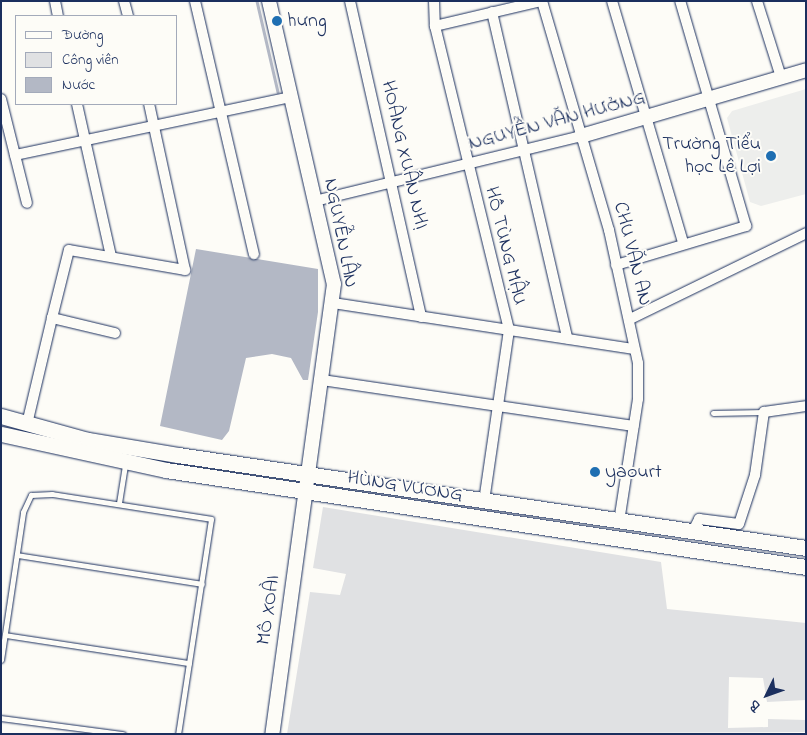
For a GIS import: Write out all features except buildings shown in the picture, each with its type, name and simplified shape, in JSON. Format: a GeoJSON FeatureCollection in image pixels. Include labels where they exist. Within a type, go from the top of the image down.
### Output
{"type":"FeatureCollection","features":[{"type":"Feature","properties":{"kind":"main road","name":"HÙNG VƯƠNG"},"geometry":{"type":"LineString","coordinates":[[1,416],[88,440],[692,533],[806,548]]}},
{"type":"Feature","properties":{"kind":"main road","name":"HÙNG VƯƠNG"},"geometry":{"type":"LineString","coordinates":[[1,434],[126,463],[806,567]]}},
{"type":"Feature","properties":{"kind":"street"},"geometry":{"type":"LineString","coordinates":[[55,1],[58,15]]}},
{"type":"Feature","properties":{"kind":"street"},"geometry":{"type":"LineString","coordinates":[[124,1],[128,15]]}},
{"type":"Feature","properties":{"kind":"street"},"geometry":{"type":"LineString","coordinates":[[195,1],[254,254]]}},
{"type":"Feature","properties":{"kind":"street","name":"NGUYỄN LÂN"},"geometry":{"type":"LineString","coordinates":[[270,1],[290,97],[334,284],[333,303],[307,474]]}},
{"type":"Feature","properties":{"kind":"street","name":"HOÀNG XUÂN NHỊ"},"geometry":{"type":"LineString","coordinates":[[350,1],[394,184],[421,317]]}},
{"type":"Feature","properties":{"kind":"street","name":"HỒ TÙNG MẬU"},"geometry":{"type":"LineString","coordinates":[[434,1],[435,26],[467,166],[509,330],[484,501]]}},
{"type":"Feature","properties":{"kind":"street"},"geometry":{"type":"LineString","coordinates":[[435,26],[542,1]]}},
{"type":"Feature","properties":{"kind":"street","name":"CHU VĂN AN"},"geometry":{"type":"LineString","coordinates":[[542,1],[616,265],[630,319],[635,349],[639,388],[619,522]]}},
{"type":"Feature","properties":{"kind":"street"},"geometry":{"type":"LineString","coordinates":[[612,1],[683,244]]}},
{"type":"Feature","properties":{"kind":"street"},"geometry":{"type":"LineString","coordinates":[[616,265],[746,226],[680,1]]}},
{"type":"Feature","properties":{"kind":"street"},"geometry":{"type":"LineString","coordinates":[[757,1],[780,77]]}},
{"type":"Feature","properties":{"kind":"street"},"geometry":{"type":"LineString","coordinates":[[492,12],[526,152],[567,338]]}},
{"type":"Feature","properties":{"kind":"street","name":"NGUYỄN VĂN HƯỞNG"},"geometry":{"type":"LineString","coordinates":[[315,201],[526,152],[645,119],[708,98],[806,70]]}},
{"type":"Feature","properties":{"kind":"street"},"geometry":{"type":"LineString","coordinates":[[15,155],[220,110],[290,97]]}},
{"type":"Feature","properties":{"kind":"street"},"geometry":{"type":"LineString","coordinates":[[1,99],[27,203]]}},
{"type":"Feature","properties":{"kind":"street"},"geometry":{"type":"LineString","coordinates":[[77,105],[111,256]]}},
{"type":"Feature","properties":{"kind":"street"},"geometry":{"type":"LineString","coordinates":[[28,424],[69,250],[185,270],[149,105]]}},
{"type":"Feature","properties":{"kind":"street"},"geometry":{"type":"LineString","coordinates":[[630,319],[806,233]]}},
{"type":"Feature","properties":{"kind":"street"},"geometry":{"type":"LineString","coordinates":[[333,303],[635,349]]}},
{"type":"Feature","properties":{"kind":"street"},"geometry":{"type":"LineString","coordinates":[[52,318],[115,333]]}},
{"type":"Feature","properties":{"kind":"street"},"geometry":{"type":"LineString","coordinates":[[322,380],[634,426]]}},
{"type":"Feature","properties":{"kind":"street"},"geometry":{"type":"LineString","coordinates":[[692,533],[699,519],[739,524],[755,475],[764,412],[806,406]]}},
{"type":"Feature","properties":{"kind":"street","name":"MÔ XOÀI"},"geometry":{"type":"LineString","coordinates":[[272,734],[307,474]]}},
{"type":"Feature","properties":{"kind":"lane"},"geometry":{"type":"LineString","coordinates":[[713,413],[764,412]]}},
{"type":"Feature","properties":{"kind":"lane"},"geometry":{"type":"LineString","coordinates":[[119,503],[126,463]]}},
{"type":"Feature","properties":{"kind":"lane"},"geometry":{"type":"LineString","coordinates":[[1,660],[24,506],[30,495],[119,503],[211,519],[178,734]]}},
{"type":"Feature","properties":{"kind":"lane"},"geometry":{"type":"LineString","coordinates":[[17,555],[202,584]]}},
{"type":"Feature","properties":{"kind":"lane"},"geometry":{"type":"LineString","coordinates":[[5,635],[189,663]]}},
{"type":"Feature","properties":{"kind":"lane"},"geometry":{"type":"LineString","coordinates":[[1,718],[123,734]]}},
{"type":"Feature","properties":{"kind":"shaded area","name":"Trường Tiểu học Lê Lợi"},"geometry":{"type":"Polygon","coordinates":[[[806,89],[806,194],[761,206],[750,202],[727,118],[732,111],[806,89]]]}},
{"type":"Feature","properties":{"kind":"green space"},"geometry":{"type":"Polygon","coordinates":[[[323,507],[661,562],[667,609],[806,623],[806,700],[767,702],[763,678],[729,677],[728,728],[768,727],[768,719],[806,720],[806,732],[287,734],[310,592],[340,595],[346,574],[313,568],[323,507]]]}},
{"type":"Feature","properties":{"kind":"water"},"geometry":{"type":"Polygon","coordinates":[[[196,249],[318,269],[318,312],[308,380],[303,380],[291,358],[272,354],[246,358],[229,431],[222,440],[160,426],[196,249]]]}},
{"type":"Feature","properties":{"kind":"waterway"},"geometry":{"type":"LineString","coordinates":[[257,1],[278,92]]}},
{"type":"Feature","properties":{"kind":"place","name":"hưng"},"geometry":{"type":"Point","coordinates":[277,21]}},
{"type":"Feature","properties":{"kind":"place","name":"Trường Tiểu học Lê Lợi"},"geometry":{"type":"Point","coordinates":[771,156]}},
{"type":"Feature","properties":{"kind":"place","name":"yaourt"},"geometry":{"type":"Point","coordinates":[595,472]}}]}
